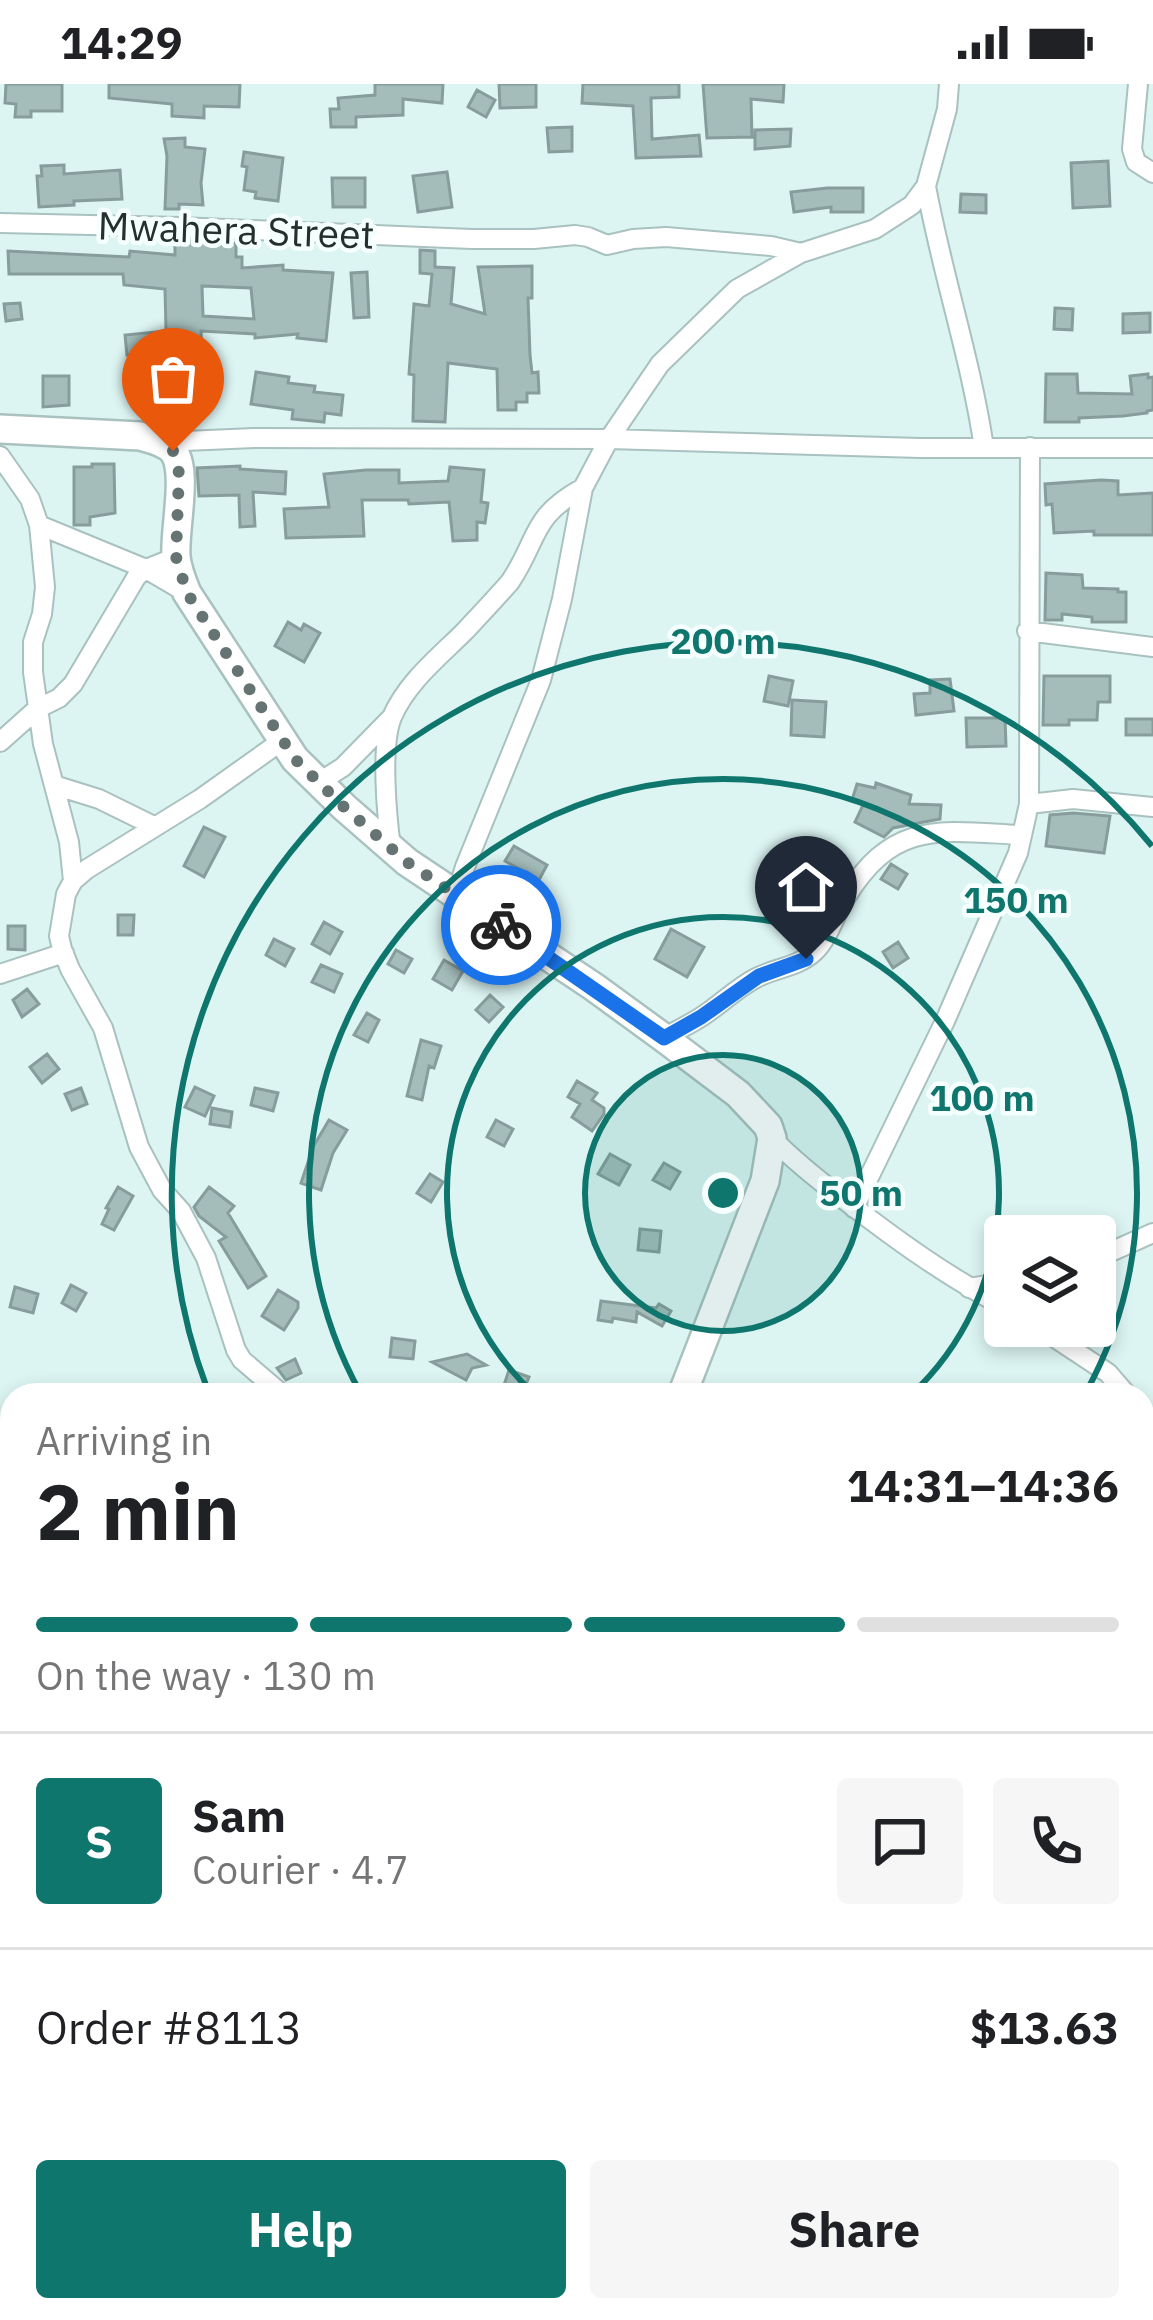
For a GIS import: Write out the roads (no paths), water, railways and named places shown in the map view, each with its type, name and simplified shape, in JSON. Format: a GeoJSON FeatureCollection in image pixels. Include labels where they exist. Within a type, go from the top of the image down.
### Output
{"type":"FeatureCollection","features":[{"type":"Feature","properties":{"kind":"street"},"geometry":{"type":"LineString","coordinates":[[464,900],[460,883],[465,867],[514,752],[554,637],[583,488],[609,439],[660,364],[737,289],[801,253],[875,229],[912,206],[926,186],[950,84]]}},
{"type":"Feature","properties":{"kind":"street"},"geometry":{"type":"LineString","coordinates":[[1138,84],[1132,149],[1136,162],[1153,172]]}},
{"type":"Feature","properties":{"kind":"street"},"geometry":{"type":"LineString","coordinates":[[926,186],[984,448]]}},
{"type":"Feature","properties":{"kind":"street","name":"Mwahera Street"},"geometry":{"type":"LineString","coordinates":[[0,223],[472,239],[574,235],[607,245],[666,237],[801,253]]}},
{"type":"Feature","properties":{"kind":"street"},"geometry":{"type":"LineString","coordinates":[[0,429],[119,434],[162,442],[609,439],[1153,448]]}},
{"type":"Feature","properties":{"kind":"street"},"geometry":{"type":"LineString","coordinates":[[162,442],[176,457],[179,473],[176,557],[187,593],[295,759],[317,783],[407,862],[738,1094],[800,1167],[891,1237],[984,1296]]}},
{"type":"Feature","properties":{"kind":"street"},"geometry":{"type":"LineString","coordinates":[[854,1208],[1018,853],[1029,803],[1030,447]]}},
{"type":"Feature","properties":{"kind":"street"},"geometry":{"type":"LineString","coordinates":[[0,456],[30,499],[40,525],[45,587],[33,642],[33,672],[43,744],[69,842],[73,880]]}},
{"type":"Feature","properties":{"kind":"street"},"geometry":{"type":"LineString","coordinates":[[317,783],[344,767],[392,717],[412,684],[510,582],[532,536],[551,510],[583,488]]}},
{"type":"Feature","properties":{"kind":"street"},"geometry":{"type":"LineString","coordinates":[[40,525],[146,569],[187,593]]}},
{"type":"Feature","properties":{"kind":"street"},"geometry":{"type":"LineString","coordinates":[[0,742],[73,684],[129,587],[146,569],[176,557]]}},
{"type":"Feature","properties":{"kind":"street"},"geometry":{"type":"LineString","coordinates":[[1027,631],[1153,646]]}},
{"type":"Feature","properties":{"kind":"street"},"geometry":{"type":"LineString","coordinates":[[391,848],[386,802],[392,717]]}},
{"type":"Feature","properties":{"kind":"street"},"geometry":{"type":"LineString","coordinates":[[269,1383],[236,1350],[192,1228],[162,1190],[139,1148],[103,1028],[59,936],[73,880],[283,740]]}},
{"type":"Feature","properties":{"kind":"street"},"geometry":{"type":"LineString","coordinates":[[54,785],[99,799],[154,826]]}},
{"type":"Feature","properties":{"kind":"street"},"geometry":{"type":"LineString","coordinates":[[1029,803],[1073,799],[1153,807]]}},
{"type":"Feature","properties":{"kind":"street"},"geometry":{"type":"LineString","coordinates":[[664,1038],[759,976],[814,953],[857,879],[895,843],[913,836],[962,832],[1022,835]]}},
{"type":"Feature","properties":{"kind":"street"},"geometry":{"type":"LineString","coordinates":[[0,974],[64,953]]}},
{"type":"Feature","properties":{"kind":"street"},"geometry":{"type":"LineString","coordinates":[[687,1383],[766,1181],[772,1138]]}},
{"type":"Feature","properties":{"kind":"street"},"geometry":{"type":"LineString","coordinates":[[1116,1250],[1153,1234]]}},
{"type":"Feature","properties":{"kind":"street"},"geometry":{"type":"LineString","coordinates":[[968,1288],[984,1285]]}},
{"type":"Feature","properties":{"kind":"street"},"geometry":{"type":"LineString","coordinates":[[1069,1347],[1117,1383]]}}]}
